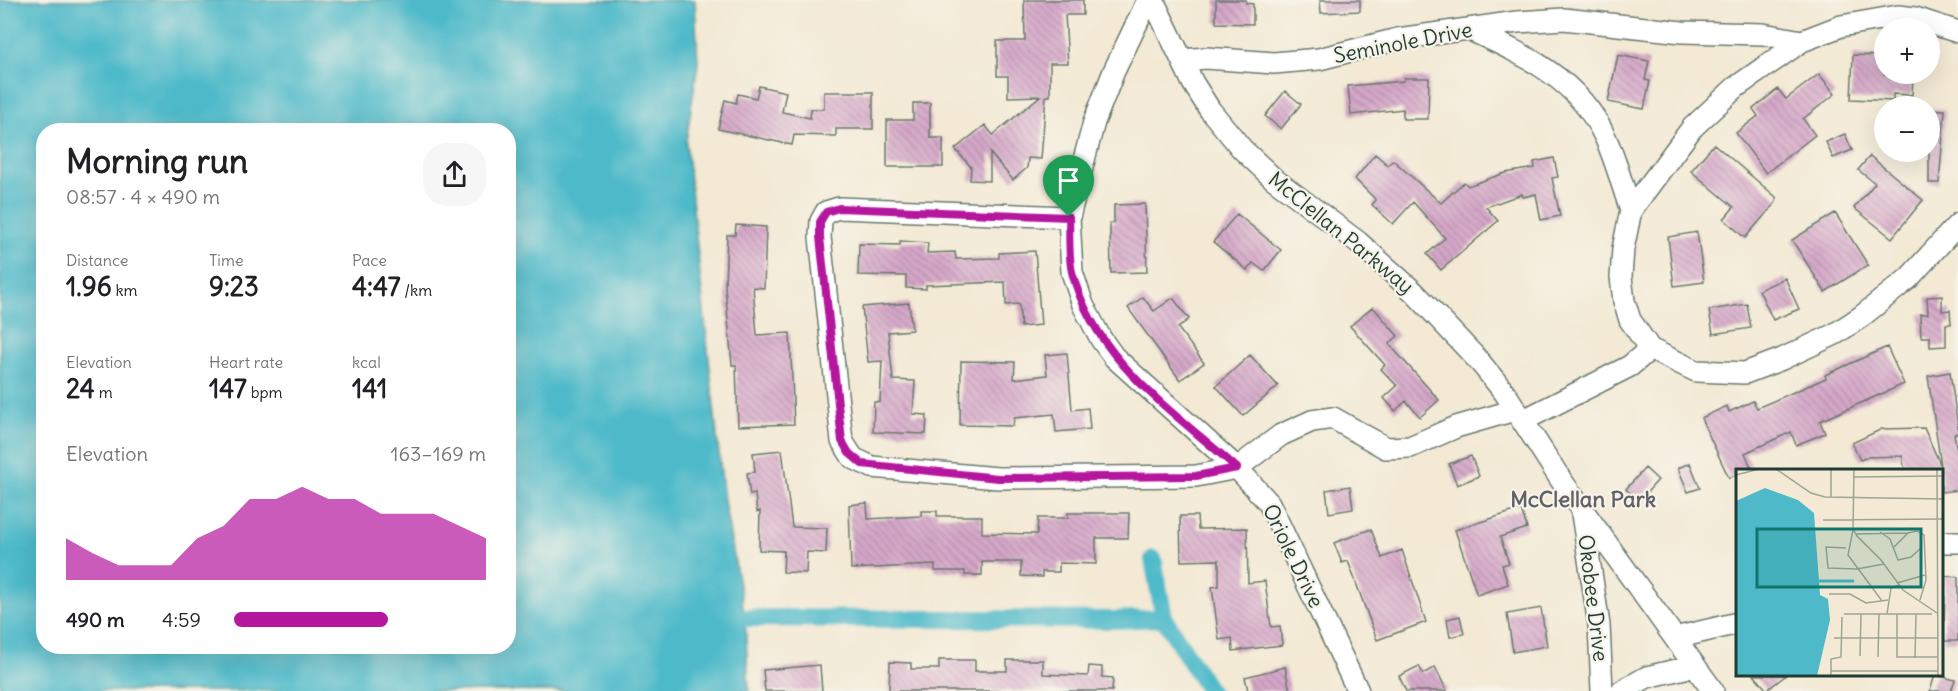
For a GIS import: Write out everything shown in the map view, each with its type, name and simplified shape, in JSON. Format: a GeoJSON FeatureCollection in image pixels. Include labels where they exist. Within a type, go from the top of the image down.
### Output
{"type":"FeatureCollection","features":[{"type":"Feature","properties":{"kind":"street","name":"Oriole Drive"},"geometry":{"type":"LineString","coordinates":[[1148,0],[1114,71],[1094,122],[1069,217],[1072,272],[1083,305],[1101,339],[1128,371],[1237,468],[1275,512],[1341,659],[1358,691]]}},
{"type":"Feature","properties":{"kind":"street","name":"McClellan Parkway"},"geometry":{"type":"LineString","coordinates":[[1153,0],[1182,60],[1210,110],[1242,149],[1274,179],[1358,242],[1415,293],[1479,361],[1693,666],[1713,691]]}},
{"type":"Feature","properties":{"kind":"street","name":"Seminole Drive"},"geometry":{"type":"LineString","coordinates":[[1182,60],[1206,58],[1274,63],[1319,59],[1398,39],[1584,10],[1682,32],[1763,34],[1802,41]]}},
{"type":"Feature","properties":{"kind":"street"},"geometry":{"type":"LineString","coordinates":[[1958,32],[1915,18],[1898,16],[1841,26],[1802,41],[1761,68],[1713,107],[1670,156],[1631,210],[1623,249],[1622,290],[1630,320],[1650,349],[1683,367],[1709,374],[1745,373],[1782,359],[1835,334],[1891,294],[1958,224]]}},
{"type":"Feature","properties":{"kind":"street"},"geometry":{"type":"LineString","coordinates":[[1468,29],[1543,65],[1581,99],[1604,134],[1631,210]]}},
{"type":"Feature","properties":{"kind":"street"},"geometry":{"type":"LineString","coordinates":[[1069,217],[832,210],[826,212],[820,222],[820,237],[842,441],[853,458],[872,467],[998,478],[1196,476],[1237,468],[1281,435],[1311,421],[1333,418],[1386,448],[1410,447],[1456,427],[1519,415],[1630,366],[1650,349]]}},
{"type":"Feature","properties":{"kind":"street","name":"Okobee Drive"},"geometry":{"type":"LineString","coordinates":[[1581,505],[1599,625],[1602,691]]}},
{"type":"Feature","properties":{"kind":"street"},"geometry":{"type":"LineString","coordinates":[[1675,638],[1736,623]]}},
{"type":"Feature","properties":{"kind":"street","name":"Okobee Drive"},"geometry":{"type":"LineString","coordinates":[[1622,691],[1647,677],[1693,666]]}},
{"type":"Feature","properties":{"kind":"water"},"geometry":{"type":"Polygon","coordinates":[[[0,0],[695,0],[698,63],[686,142],[724,501],[745,618],[749,691],[0,691],[0,0]]]}},
{"type":"Feature","properties":{"kind":"building"},"geometry":{"type":"Polygon","coordinates":[[[1024,0],[1083,0],[1083,15],[1065,15],[1068,63],[1050,63],[1050,96],[1046,96],[1041,159],[1028,158],[1027,168],[1013,180],[990,153],[990,181],[970,180],[971,167],[955,149],[985,125],[993,135],[1040,96],[1008,97],[1008,76],[997,76],[997,41],[1025,41],[1024,0]]]}},
{"type":"Feature","properties":{"kind":"building"},"geometry":{"type":"Polygon","coordinates":[[[1216,0],[1246,0],[1246,3],[1253,4],[1253,24],[1216,23],[1216,0]]]}},
{"type":"Feature","properties":{"kind":"building"},"geometry":{"type":"Polygon","coordinates":[[[1320,0],[1360,0],[1360,11],[1321,13],[1320,0]]]}},
{"type":"Feature","properties":{"kind":"building"},"geometry":{"type":"Polygon","coordinates":[[[1618,55],[1649,61],[1645,80],[1650,81],[1644,109],[1608,102],[1618,55]]]}},
{"type":"Feature","properties":{"kind":"building"},"geometry":{"type":"Polygon","coordinates":[[[1853,55],[1874,56],[1874,84],[1913,84],[1912,95],[1874,96],[1874,100],[1851,99],[1853,55]]]}},
{"type":"Feature","properties":{"kind":"building"},"geometry":{"type":"Polygon","coordinates":[[[1819,74],[1835,94],[1803,119],[1815,135],[1766,173],[1736,133],[1758,116],[1753,109],[1778,89],[1786,99],[1819,74]]]}},
{"type":"Feature","properties":{"kind":"building"},"geometry":{"type":"Polygon","coordinates":[[[1404,78],[1429,78],[1428,119],[1403,119],[1403,109],[1351,115],[1348,86],[1404,81],[1404,78]]]}},
{"type":"Feature","properties":{"kind":"building"},"geometry":{"type":"Polygon","coordinates":[[[759,86],[786,92],[782,112],[810,118],[811,109],[824,109],[824,92],[873,92],[873,129],[836,129],[836,136],[794,135],[792,145],[718,129],[725,100],[736,103],[738,94],[756,98],[759,86]]]}},
{"type":"Feature","properties":{"kind":"building"},"geometry":{"type":"Polygon","coordinates":[[[1285,91],[1301,104],[1281,129],[1265,116],[1285,91]]]}},
{"type":"Feature","properties":{"kind":"building"},"geometry":{"type":"Polygon","coordinates":[[[913,103],[930,103],[930,138],[943,138],[943,167],[887,167],[887,120],[913,120],[913,103]]]}},
{"type":"Feature","properties":{"kind":"building"},"geometry":{"type":"Polygon","coordinates":[[[1940,110],[1945,110],[1939,183],[1929,183],[1929,162],[1940,162],[1940,110]]]}},
{"type":"Feature","properties":{"kind":"building"},"geometry":{"type":"Polygon","coordinates":[[[1845,134],[1852,150],[1833,158],[1826,142],[1845,134]]]}},
{"type":"Feature","properties":{"kind":"building"},"geometry":{"type":"Polygon","coordinates":[[[1714,144],[1776,197],[1776,202],[1745,238],[1724,219],[1734,207],[1691,171],[1714,144]]]}},
{"type":"Feature","properties":{"kind":"building"},"geometry":{"type":"Polygon","coordinates":[[[1375,154],[1388,165],[1393,160],[1441,203],[1464,182],[1468,186],[1505,173],[1535,168],[1534,162],[1554,158],[1558,177],[1552,178],[1560,216],[1541,220],[1536,194],[1523,197],[1522,194],[1486,207],[1498,221],[1441,270],[1427,254],[1445,238],[1413,202],[1393,224],[1372,205],[1376,200],[1355,179],[1375,154]]]}},
{"type":"Feature","properties":{"kind":"building"},"geometry":{"type":"Polygon","coordinates":[[[1870,156],[1874,162],[1877,162],[1923,200],[1892,238],[1854,208],[1875,183],[1858,170],[1870,156]]]}},
{"type":"Feature","properties":{"kind":"building"},"geometry":{"type":"Polygon","coordinates":[[[1145,204],[1147,272],[1111,273],[1110,223],[1114,223],[1114,205],[1145,204]]]}},
{"type":"Feature","properties":{"kind":"building"},"geometry":{"type":"Polygon","coordinates":[[[1835,213],[1868,265],[1825,292],[1792,240],[1835,213]]]}},
{"type":"Feature","properties":{"kind":"building"},"geometry":{"type":"Polygon","coordinates":[[[1237,214],[1281,250],[1264,271],[1253,263],[1247,270],[1213,242],[1237,214]]]}},
{"type":"Feature","properties":{"kind":"building"},"geometry":{"type":"Polygon","coordinates":[[[736,225],[766,227],[764,288],[753,287],[757,335],[790,333],[794,424],[738,426],[736,365],[732,365],[725,286],[727,235],[735,235],[736,225]]]}},
{"type":"Feature","properties":{"kind":"building"},"geometry":{"type":"Polygon","coordinates":[[[1697,232],[1704,282],[1674,286],[1668,237],[1697,232]]]}},
{"type":"Feature","properties":{"kind":"building"},"geometry":{"type":"Polygon","coordinates":[[[900,241],[928,243],[927,253],[955,252],[956,259],[999,258],[999,253],[1035,251],[1041,325],[1021,327],[1019,304],[1006,305],[1005,282],[926,285],[926,289],[906,288],[906,276],[858,275],[859,244],[900,245],[900,241]]]}},
{"type":"Feature","properties":{"kind":"building"},"geometry":{"type":"Polygon","coordinates":[[[1785,278],[1799,309],[1773,320],[1759,290],[1785,278]]]}},
{"type":"Feature","properties":{"kind":"building"},"geometry":{"type":"Polygon","coordinates":[[[1942,296],[1942,311],[1950,310],[1951,324],[1946,324],[1946,346],[1930,347],[1930,337],[1921,337],[1920,314],[1928,314],[1927,297],[1942,296]]]}},
{"type":"Feature","properties":{"kind":"building"},"geometry":{"type":"Polygon","coordinates":[[[1143,297],[1154,311],[1173,298],[1189,319],[1178,328],[1204,363],[1180,380],[1128,308],[1143,297]]]}},
{"type":"Feature","properties":{"kind":"building"},"geometry":{"type":"Polygon","coordinates":[[[909,303],[912,330],[888,332],[893,380],[915,381],[913,414],[927,415],[926,434],[873,432],[874,402],[880,402],[882,361],[868,362],[862,307],[909,303]]]}},
{"type":"Feature","properties":{"kind":"building"},"geometry":{"type":"Polygon","coordinates":[[[1747,304],[1751,328],[1713,334],[1709,310],[1747,304]]]}},
{"type":"Feature","properties":{"kind":"building"},"geometry":{"type":"Polygon","coordinates":[[[1373,307],[1398,336],[1389,344],[1439,400],[1420,417],[1406,401],[1395,411],[1384,398],[1397,386],[1381,369],[1385,365],[1350,326],[1373,307]]]}},
{"type":"Feature","properties":{"kind":"building"},"geometry":{"type":"Polygon","coordinates":[[[1887,347],[1904,384],[1820,421],[1825,433],[1796,445],[1791,432],[1745,453],[1751,467],[1736,469],[1736,474],[1729,478],[1701,418],[1727,406],[1729,412],[1753,401],[1757,408],[1826,378],[1825,375],[1887,347]]]}},
{"type":"Feature","properties":{"kind":"building"},"geometry":{"type":"Polygon","coordinates":[[[1067,353],[1072,410],[1088,408],[1090,429],[1056,432],[1054,414],[1014,418],[1013,426],[960,425],[961,361],[1015,362],[1014,379],[1047,375],[1045,355],[1067,353]]]}},
{"type":"Feature","properties":{"kind":"building"},"geometry":{"type":"Polygon","coordinates":[[[1250,355],[1278,386],[1243,416],[1216,386],[1250,355]]]}},
{"type":"Feature","properties":{"kind":"building"},"geometry":{"type":"Polygon","coordinates":[[[1950,372],[1958,427],[1958,433],[1954,434],[1958,455],[1958,490],[1943,492],[1943,469],[1905,469],[1902,456],[1868,457],[1860,460],[1852,443],[1882,429],[1924,428],[1941,466],[1928,376],[1950,372]]]}},
{"type":"Feature","properties":{"kind":"building"},"geometry":{"type":"Polygon","coordinates":[[[782,450],[792,527],[827,528],[826,553],[807,552],[806,573],[783,572],[784,551],[759,550],[760,511],[757,512],[755,494],[750,495],[747,473],[755,472],[753,453],[782,450]]]}},
{"type":"Feature","properties":{"kind":"building"},"geometry":{"type":"Polygon","coordinates":[[[1471,456],[1479,476],[1457,485],[1449,464],[1471,456]]]}},
{"type":"Feature","properties":{"kind":"building"},"geometry":{"type":"Polygon","coordinates":[[[1690,463],[1700,488],[1688,492],[1678,468],[1690,463]]]}},
{"type":"Feature","properties":{"kind":"building"},"geometry":{"type":"Polygon","coordinates":[[[1645,468],[1658,480],[1639,501],[1626,489],[1645,468]]]}},
{"type":"Feature","properties":{"kind":"building"},"geometry":{"type":"Polygon","coordinates":[[[1350,486],[1353,509],[1329,513],[1326,490],[1350,486]]]}},
{"type":"Feature","properties":{"kind":"building"},"geometry":{"type":"Polygon","coordinates":[[[867,503],[868,519],[921,516],[921,511],[937,511],[937,516],[982,516],[982,533],[1037,534],[1038,518],[1068,518],[1068,513],[1129,513],[1128,538],[1096,538],[1096,564],[1059,563],[1059,572],[1042,572],[1042,577],[1021,576],[1021,562],[982,562],[982,575],[965,575],[965,571],[935,571],[935,565],[851,569],[849,505],[867,503]]]}},
{"type":"Feature","properties":{"kind":"building"},"geometry":{"type":"Polygon","coordinates":[[[1521,509],[1527,528],[1500,537],[1509,563],[1502,565],[1508,584],[1477,595],[1455,530],[1521,509]]]}},
{"type":"Feature","properties":{"kind":"building"},"geometry":{"type":"Polygon","coordinates":[[[1180,516],[1197,516],[1198,529],[1247,528],[1248,583],[1265,581],[1271,627],[1280,626],[1282,645],[1233,651],[1232,638],[1219,640],[1212,587],[1219,586],[1219,560],[1181,561],[1180,516]]]}},
{"type":"Feature","properties":{"kind":"building"},"geometry":{"type":"Polygon","coordinates":[[[1371,529],[1382,558],[1402,550],[1426,622],[1377,640],[1348,561],[1342,563],[1334,543],[1371,529]]]}},
{"type":"Feature","properties":{"kind":"building"},"geometry":{"type":"Polygon","coordinates":[[[1945,576],[1958,577],[1958,641],[1944,641],[1945,576]]]}},
{"type":"Feature","properties":{"kind":"building"},"geometry":{"type":"Polygon","coordinates":[[[1541,608],[1547,646],[1513,652],[1507,614],[1541,608]]]}},
{"type":"Feature","properties":{"kind":"building"},"geometry":{"type":"Polygon","coordinates":[[[1460,616],[1464,634],[1450,637],[1447,619],[1460,616]]]}},
{"type":"Feature","properties":{"kind":"building"},"geometry":{"type":"Polygon","coordinates":[[[939,660],[975,660],[975,671],[1007,671],[1007,660],[1043,660],[1043,674],[1088,676],[1089,666],[1102,667],[1102,677],[1113,678],[1112,691],[889,691],[890,662],[911,663],[911,669],[939,669],[939,660]]]}},
{"type":"Feature","properties":{"kind":"building"},"geometry":{"type":"Polygon","coordinates":[[[820,665],[822,691],[765,691],[763,670],[820,665]]]}},
{"type":"Feature","properties":{"kind":"building"},"geometry":{"type":"Polygon","coordinates":[[[1419,666],[1423,674],[1435,667],[1447,691],[1406,691],[1399,676],[1419,666]]]}},
{"type":"Feature","properties":{"kind":"building"},"geometry":{"type":"Polygon","coordinates":[[[1285,667],[1290,691],[1248,691],[1245,677],[1285,667]]]}},
{"type":"Feature","properties":{"kind":"building"},"geometry":{"type":"Polygon","coordinates":[[[1755,676],[1785,676],[1767,690],[1755,676]]]}},
{"type":"Feature","properties":{"kind":"building"},"geometry":{"type":"Polygon","coordinates":[[[1935,676],[1955,680],[1951,691],[1930,691],[1935,676]]]}},
{"type":"Feature","properties":{"kind":"waterway"},"geometry":{"type":"LineString","coordinates":[[1153,559],[1164,618],[1209,691]]}},
{"type":"Feature","properties":{"kind":"waterway"},"geometry":{"type":"LineString","coordinates":[[745,618],[1116,620],[1164,618]]}},
{"type":"Feature","properties":{"kind":"district","name":"McClellan Park"},"geometry":{"type":"Point","coordinates":[1583,499]}},
{"type":"Feature","properties":{"kind":"route"},"geometry":{"type":"LineString","coordinates":[[839,208],[1069,217],[1072,272],[1083,305],[1101,339],[1128,371],[1237,468],[1196,476],[998,478],[872,467],[853,458],[842,441],[820,237],[820,222],[826,212],[839,208]]}}]}
